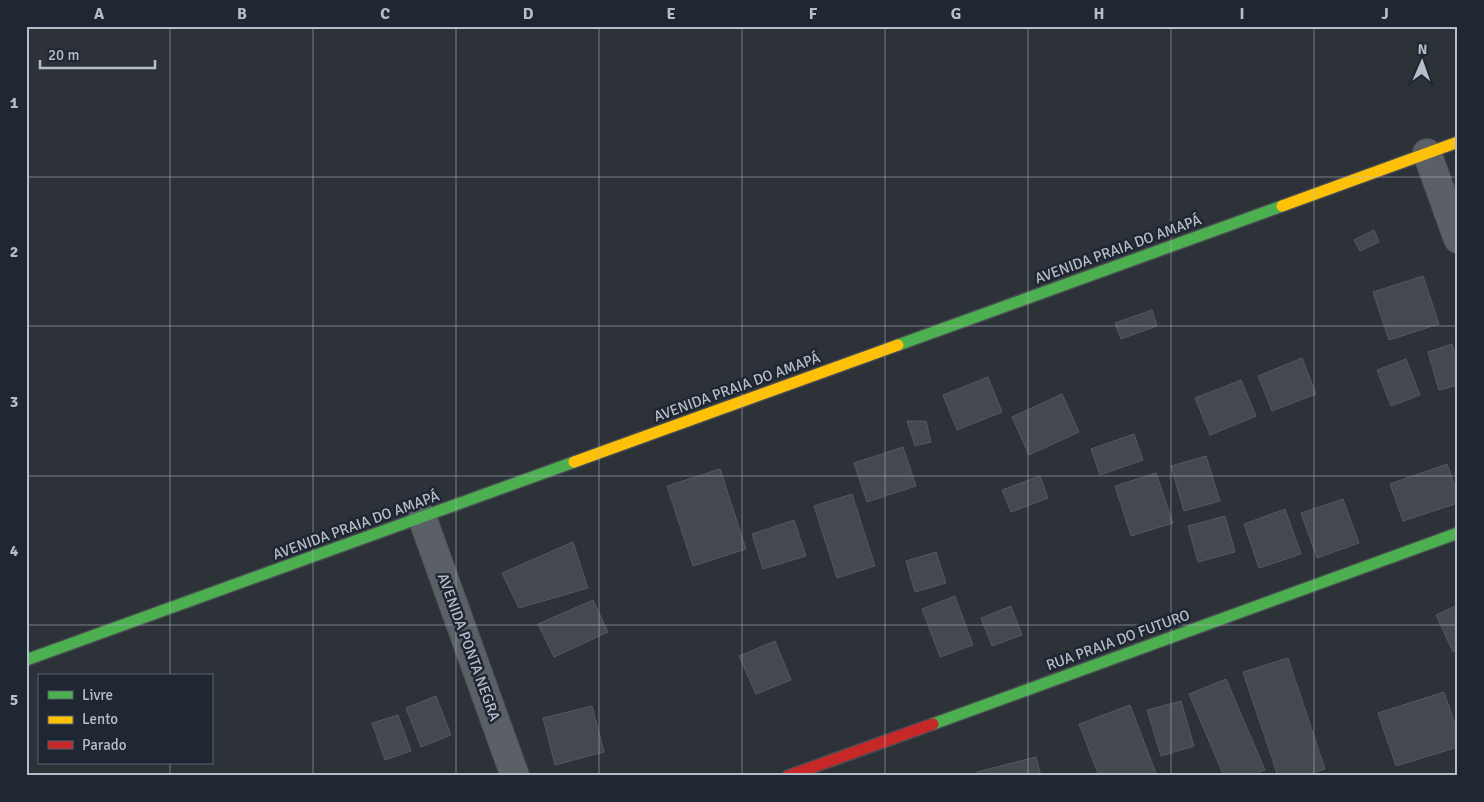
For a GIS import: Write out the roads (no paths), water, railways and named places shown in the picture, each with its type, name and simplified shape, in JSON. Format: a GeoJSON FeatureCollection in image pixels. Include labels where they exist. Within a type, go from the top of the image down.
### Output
{"type":"FeatureCollection","features":[{"type":"Feature","properties":{"kind":"street","name":"AVENIDA PRAIA DO AMAPÁ"},"geometry":{"type":"LineString","coordinates":[[26,660],[1458,142]]}},
{"type":"Feature","properties":{"kind":"street"},"geometry":{"type":"LineString","coordinates":[[1427,153],[1458,239]]}},
{"type":"Feature","properties":{"kind":"street","name":"AVENIDA PONTA NEGRA"},"geometry":{"type":"LineString","coordinates":[[422,517],[515,776]]}},
{"type":"Feature","properties":{"kind":"street","name":"RUA PRAIA DO FUTURO"},"geometry":{"type":"LineString","coordinates":[[788,776],[1458,532]]}}]}
